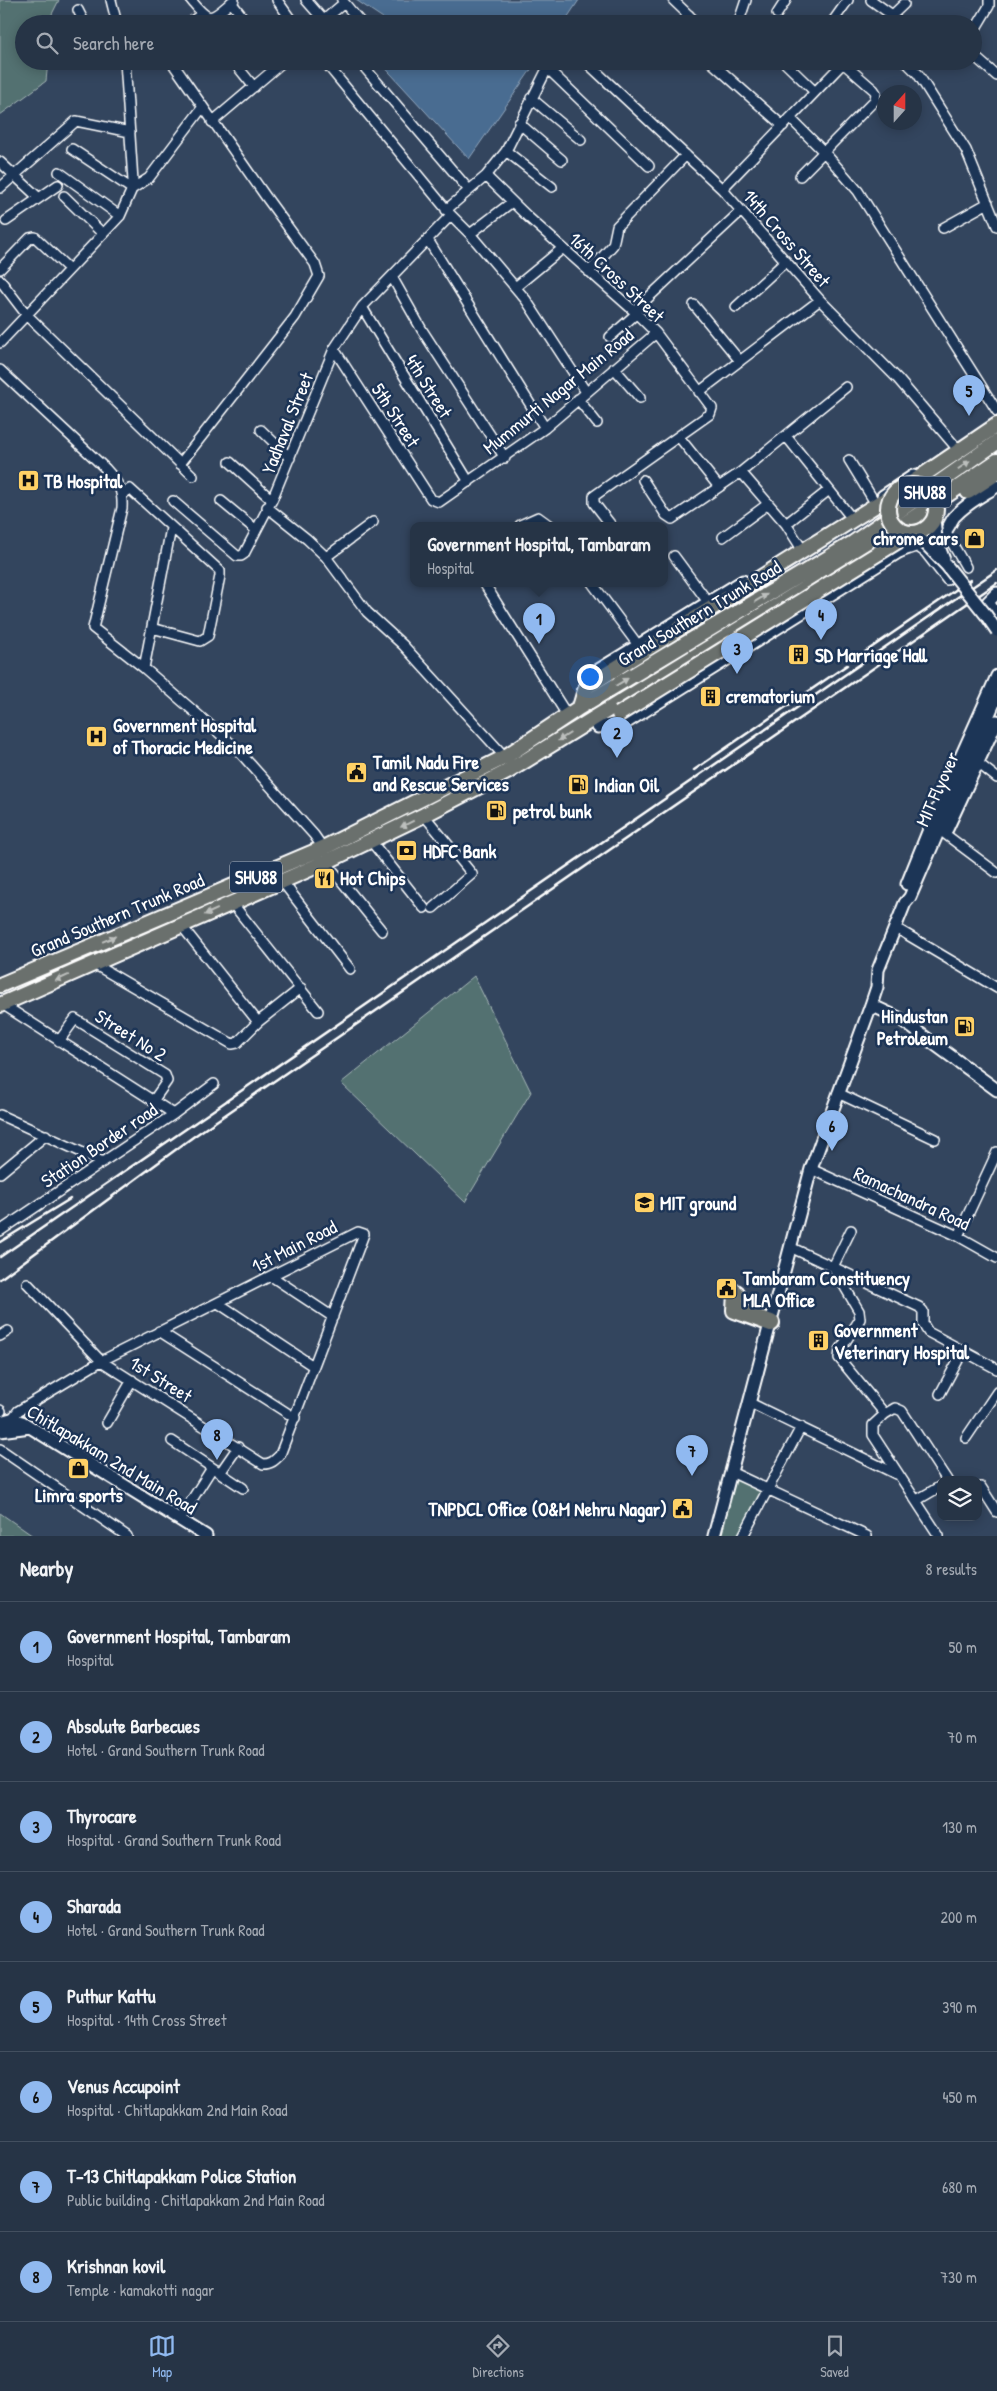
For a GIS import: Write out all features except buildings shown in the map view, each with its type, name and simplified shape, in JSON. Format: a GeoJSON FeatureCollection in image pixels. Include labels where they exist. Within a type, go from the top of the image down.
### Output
{"type":"FeatureCollection","features":[{"type":"Feature","properties":{"kind":"highway"},"geometry":{"type":"LineString","coordinates":[[736,1293],[735,1310],[771,1323]]}},
{"type":"Feature","properties":{"kind":"main road"},"geometry":{"type":"LineString","coordinates":[[580,706],[590,685],[907,486],[997,425]]}},
{"type":"Feature","properties":{"kind":"main road","name":"Grand Southern Trunk Road"},"geometry":{"type":"LineString","coordinates":[[1,1005],[282,880],[324,855],[505,757],[580,706],[853,543],[997,442]]}},
{"type":"Feature","properties":{"kind":"main road","name":"Grand Southern Trunk Road"},"geometry":{"type":"LineString","coordinates":[[0,985],[324,855],[371,841],[507,772],[591,726],[822,578],[997,461]]}},
{"type":"Feature","properties":{"kind":"main road"},"geometry":{"type":"LineString","coordinates":[[591,726],[618,714],[915,538],[927,528],[935,516],[997,473]]}},
{"type":"Feature","properties":{"kind":"main road"},"geometry":{"type":"LineString","coordinates":[[907,486],[922,488],[928,492],[933,498],[935,516]]}},
{"type":"Feature","properties":{"kind":"main road"},"geometry":{"type":"LineString","coordinates":[[892,495],[887,509],[892,523],[915,538]]}},
{"type":"Feature","properties":{"kind":"main road"},"geometry":{"type":"LineString","coordinates":[[822,578],[833,594]]}},
{"type":"Feature","properties":{"kind":"street"},"geometry":{"type":"LineString","coordinates":[[191,0],[198,15]]}},
{"type":"Feature","properties":{"kind":"street"},"geometry":{"type":"LineString","coordinates":[[277,0],[288,15]]}},
{"type":"Feature","properties":{"kind":"street"},"geometry":{"type":"LineString","coordinates":[[306,0],[319,15]]}},
{"type":"Feature","properties":{"kind":"street"},"geometry":{"type":"LineString","coordinates":[[673,0],[689,15]]}},
{"type":"Feature","properties":{"kind":"street"},"geometry":{"type":"LineString","coordinates":[[740,15],[746,0]]}},
{"type":"Feature","properties":{"kind":"street"},"geometry":{"type":"LineString","coordinates":[[777,14],[786,0]]}},
{"type":"Feature","properties":{"kind":"street"},"geometry":{"type":"LineString","coordinates":[[837,15],[848,0]]}},
{"type":"Feature","properties":{"kind":"street"},"geometry":{"type":"LineString","coordinates":[[871,0],[892,15],[904,4]]}},
{"type":"Feature","properties":{"kind":"street"},"geometry":{"type":"LineString","coordinates":[[982,18],[989,6],[989,0]]}},
{"type":"Feature","properties":{"kind":"street"},"geometry":{"type":"LineString","coordinates":[[215,15],[232,1],[242,15]]}},
{"type":"Feature","properties":{"kind":"street"},"geometry":{"type":"LineString","coordinates":[[332,15],[343,1],[355,15]]}},
{"type":"Feature","properties":{"kind":"street"},"geometry":{"type":"LineString","coordinates":[[113,2],[115,15]]}},
{"type":"Feature","properties":{"kind":"street"},"geometry":{"type":"LineString","coordinates":[[78,10],[80,15]]}},
{"type":"Feature","properties":{"kind":"street"},"geometry":{"type":"LineString","coordinates":[[982,63],[997,76]]}},
{"type":"Feature","properties":{"kind":"street"},"geometry":{"type":"LineString","coordinates":[[0,343],[120,216],[132,189],[126,70]]}},
{"type":"Feature","properties":{"kind":"street"},"geometry":{"type":"LineString","coordinates":[[177,70],[202,108],[315,264],[318,276],[295,317],[180,464]]}},
{"type":"Feature","properties":{"kind":"street"},"geometry":{"type":"LineString","coordinates":[[240,70],[254,87]]}},
{"type":"Feature","properties":{"kind":"street"},"geometry":{"type":"LineString","coordinates":[[212,122],[272,70]]}},
{"type":"Feature","properties":{"kind":"street"},"geometry":{"type":"LineString","coordinates":[[331,70],[448,212],[470,234],[526,300],[586,392]]}},
{"type":"Feature","properties":{"kind":"street"},"geometry":{"type":"LineString","coordinates":[[367,70],[469,190]]}},
{"type":"Feature","properties":{"kind":"street"},"geometry":{"type":"LineString","coordinates":[[486,176],[506,151],[545,70]]}},
{"type":"Feature","properties":{"kind":"street"},"geometry":{"type":"LineString","coordinates":[[554,70],[649,166]]}},
{"type":"Feature","properties":{"kind":"street","name":"14th Cross Street"},"geometry":{"type":"LineString","coordinates":[[595,70],[722,189],[820,300],[898,379],[956,446]]}},
{"type":"Feature","properties":{"kind":"street"},"geometry":{"type":"LineString","coordinates":[[720,70],[783,126]]}},
{"type":"Feature","properties":{"kind":"street"},"geometry":{"type":"LineString","coordinates":[[792,70],[814,91]]}},
{"type":"Feature","properties":{"kind":"street"},"geometry":{"type":"LineString","coordinates":[[722,189],[836,70]]}},
{"type":"Feature","properties":{"kind":"street"},"geometry":{"type":"LineString","coordinates":[[800,176],[872,104],[876,96],[874,90],[853,70]]}},
{"type":"Feature","properties":{"kind":"street"},"geometry":{"type":"LineString","coordinates":[[914,70],[966,150],[997,226]]}},
{"type":"Feature","properties":{"kind":"street"},"geometry":{"type":"LineString","coordinates":[[531,98],[581,140]]}},
{"type":"Feature","properties":{"kind":"street"},"geometry":{"type":"LineString","coordinates":[[132,189],[150,178],[202,108]]}},
{"type":"Feature","properties":{"kind":"street"},"geometry":{"type":"LineString","coordinates":[[790,118],[824,152],[858,191],[997,411]]}},
{"type":"Feature","properties":{"kind":"street"},"geometry":{"type":"LineString","coordinates":[[0,188],[76,121],[130,132]]}},
{"type":"Feature","properties":{"kind":"street"},"geometry":{"type":"LineString","coordinates":[[519,123],[562,160]]}},
{"type":"Feature","properties":{"kind":"street"},"geometry":{"type":"LineString","coordinates":[[72,149],[132,189]]}},
{"type":"Feature","properties":{"kind":"street"},"geometry":{"type":"LineString","coordinates":[[506,151],[552,187]]}},
{"type":"Feature","properties":{"kind":"street"},"geometry":{"type":"LineString","coordinates":[[589,272],[613,245],[617,226],[686,155]]}},
{"type":"Feature","properties":{"kind":"street"},"geometry":{"type":"LineString","coordinates":[[0,162],[39,198]]}},
{"type":"Feature","properties":{"kind":"street"},"geometry":{"type":"LineString","coordinates":[[59,172],[120,216]]}},
{"type":"Feature","properties":{"kind":"street","name":"Yadhaval Street"},"geometry":{"type":"LineString","coordinates":[[173,501],[237,556],[244,554],[255,529],[270,504],[334,349],[362,307],[428,240],[448,212],[469,190],[486,176]]}},
{"type":"Feature","properties":{"kind":"street","name":"16th Cross Street"},"geometry":{"type":"LineString","coordinates":[[486,176],[656,333],[712,408],[711,412],[679,436],[594,496],[594,503],[609,522]]}},
{"type":"Feature","properties":{"kind":"street"},"geometry":{"type":"LineString","coordinates":[[6,221],[58,185]]}},
{"type":"Feature","properties":{"kind":"street"},"geometry":{"type":"LineString","coordinates":[[64,196],[103,234]]}},
{"type":"Feature","properties":{"kind":"street"},"geometry":{"type":"LineString","coordinates":[[470,234],[512,202]]}},
{"type":"Feature","properties":{"kind":"street"},"geometry":{"type":"LineString","coordinates":[[943,228],[988,204]]}},
{"type":"Feature","properties":{"kind":"street"},"geometry":{"type":"LineString","coordinates":[[610,337],[741,210]]}},
{"type":"Feature","properties":{"kind":"street"},"geometry":{"type":"LineString","coordinates":[[0,269],[30,238],[35,237],[69,269]]}},
{"type":"Feature","properties":{"kind":"street"},"geometry":{"type":"LineString","coordinates":[[428,240],[545,428]]}},
{"type":"Feature","properties":{"kind":"street"},"geometry":{"type":"LineString","coordinates":[[518,285],[562,248]]}},
{"type":"Feature","properties":{"kind":"street"},"geometry":{"type":"LineString","coordinates":[[736,307],[786,262]]}},
{"type":"Feature","properties":{"kind":"street"},"geometry":{"type":"LineString","coordinates":[[392,277],[422,330],[505,458]]}},
{"type":"Feature","properties":{"kind":"street"},"geometry":{"type":"LineString","coordinates":[[0,280],[26,314],[193,476]]}},
{"type":"Feature","properties":{"kind":"street"},"geometry":{"type":"LineString","coordinates":[[700,392],[820,300]]}},
{"type":"Feature","properties":{"kind":"street"},"geometry":{"type":"LineString","coordinates":[[694,305],[740,361]]}},
{"type":"Feature","properties":{"kind":"street","name":"4th Street"},"geometry":{"type":"LineString","coordinates":[[362,307],[469,482]]}},
{"type":"Feature","properties":{"kind":"street","name":"Mummurti Nagar Main Road"},"geometry":{"type":"LineString","coordinates":[[431,499],[439,502],[505,458],[545,428],[656,333]]}},
{"type":"Feature","properties":{"kind":"street","name":"5th Street"},"geometry":{"type":"LineString","coordinates":[[334,349],[431,499]]}},
{"type":"Feature","properties":{"kind":"street"},"geometry":{"type":"LineString","coordinates":[[614,368],[640,398]]}},
{"type":"Feature","properties":{"kind":"street"},"geometry":{"type":"LineString","coordinates":[[0,370],[106,469],[116,480],[123,494],[122,508],[93,628],[144,668],[234,746],[314,835],[324,855],[382,931]]}},
{"type":"Feature","properties":{"kind":"street"},"geometry":{"type":"LineString","coordinates":[[643,480],[666,515],[672,519],[741,472],[846,387]]}},
{"type":"Feature","properties":{"kind":"street"},"geometry":{"type":"LineString","coordinates":[[578,399],[597,423]]}},
{"type":"Feature","properties":{"kind":"street"},"geometry":{"type":"LineString","coordinates":[[590,685],[587,676],[874,501],[997,418]]}},
{"type":"Feature","properties":{"kind":"street"},"geometry":{"type":"LineString","coordinates":[[261,430],[290,458]]}},
{"type":"Feature","properties":{"kind":"street"},"geometry":{"type":"LineString","coordinates":[[679,436],[719,487]]}},
{"type":"Feature","properties":{"kind":"street"},"geometry":{"type":"LineString","coordinates":[[786,436],[850,516]]}},
{"type":"Feature","properties":{"kind":"street"},"geometry":{"type":"LineString","coordinates":[[849,460],[874,501]]}},
{"type":"Feature","properties":{"kind":"street"},"geometry":{"type":"LineString","coordinates":[[230,462],[326,558],[368,612],[402,645],[505,757]]}},
{"type":"Feature","properties":{"kind":"street"},"geometry":{"type":"LineString","coordinates":[[741,472],[786,524],[800,546]]}},
{"type":"Feature","properties":{"kind":"street"},"geometry":{"type":"LineString","coordinates":[[591,726],[627,722],[791,624],[833,594],[909,547],[915,538],[945,531],[955,515],[964,507],[997,486]]}},
{"type":"Feature","properties":{"kind":"street"},"geometry":{"type":"LineString","coordinates":[[123,494],[130,490],[216,566],[220,576],[206,640],[200,641],[152,628]]}},
{"type":"Feature","properties":{"kind":"street"},"geometry":{"type":"LineString","coordinates":[[786,524],[829,490]]}},
{"type":"Feature","properties":{"kind":"street"},"geometry":{"type":"LineString","coordinates":[[221,501],[255,529]]}},
{"type":"Feature","properties":{"kind":"street"},"geometry":{"type":"LineString","coordinates":[[723,537],[768,504]]}},
{"type":"Feature","properties":{"kind":"street"},"geometry":{"type":"LineString","coordinates":[[935,516],[936,539],[947,566]]}},
{"type":"Feature","properties":{"kind":"street"},"geometry":{"type":"LineString","coordinates":[[527,522],[538,517],[545,522]]}},
{"type":"Feature","properties":{"kind":"street"},"geometry":{"type":"LineString","coordinates":[[326,558],[373,522]]}},
{"type":"Feature","properties":{"kind":"street"},"geometry":{"type":"LineString","coordinates":[[144,668],[171,528]]}},
{"type":"Feature","properties":{"kind":"street"},"geometry":{"type":"LineString","coordinates":[[945,531],[966,567]]}},
{"type":"Feature","properties":{"kind":"street"},"geometry":{"type":"LineString","coordinates":[[915,538],[947,566],[997,631]]}},
{"type":"Feature","properties":{"kind":"street"},"geometry":{"type":"LineString","coordinates":[[915,538],[947,580]]}},
{"type":"Feature","properties":{"kind":"street"},"geometry":{"type":"LineString","coordinates":[[674,556],[708,602]]}},
{"type":"Feature","properties":{"kind":"street"},"geometry":{"type":"LineString","coordinates":[[487,587],[567,715]]}},
{"type":"Feature","properties":{"kind":"street"},"geometry":{"type":"LineString","coordinates":[[595,587],[638,645]]}},
{"type":"Feature","properties":{"kind":"street"},"geometry":{"type":"LineString","coordinates":[[997,593],[988,602],[997,616]]}},
{"type":"Feature","properties":{"kind":"street"},"geometry":{"type":"LineString","coordinates":[[714,1536],[812,1169],[838,1092],[900,931],[909,899],[904,891],[997,676]]}},
{"type":"Feature","properties":{"kind":"street","name":"MIT Flyover"},"geometry":{"type":"LineString","coordinates":[[909,899],[997,696]]}},
{"type":"Feature","properties":{"kind":"street"},"geometry":{"type":"LineString","coordinates":[[877,987],[878,970],[909,899],[917,896],[996,725]]}},
{"type":"Feature","properties":{"kind":"street"},"geometry":{"type":"LineString","coordinates":[[978,763],[997,778]]}},
{"type":"Feature","properties":{"kind":"street"},"geometry":{"type":"LineString","coordinates":[[371,841],[428,908],[472,874],[424,815]]}},
{"type":"Feature","properties":{"kind":"street"},"geometry":{"type":"LineString","coordinates":[[945,834],[997,873]]}},
{"type":"Feature","properties":{"kind":"street"},"geometry":{"type":"LineString","coordinates":[[282,880],[350,969]]}},
{"type":"Feature","properties":{"kind":"street"},"geometry":{"type":"LineString","coordinates":[[232,903],[318,1011]]}},
{"type":"Feature","properties":{"kind":"street"},"geometry":{"type":"LineString","coordinates":[[180,925],[258,1022]]}},
{"type":"Feature","properties":{"kind":"street"},"geometry":{"type":"LineString","coordinates":[[900,931],[997,988]]}},
{"type":"Feature","properties":{"kind":"street"},"geometry":{"type":"LineString","coordinates":[[94,964],[227,1042],[237,1043],[258,1022],[301,988]]}},
{"type":"Feature","properties":{"kind":"street"},"geometry":{"type":"LineString","coordinates":[[1,1005],[174,1114]]}},
{"type":"Feature","properties":{"kind":"street"},"geometry":{"type":"LineString","coordinates":[[871,1005],[899,1018],[997,1090]]}},
{"type":"Feature","properties":{"kind":"street","name":"Street No 2"},"geometry":{"type":"LineString","coordinates":[[59,1041],[75,1019],[166,1075],[166,1084],[153,1101]]}},
{"type":"Feature","properties":{"kind":"street","name":"Station Border road"},"geometry":{"type":"LineString","coordinates":[[0,1231],[174,1114],[214,1084]]}},
{"type":"Feature","properties":{"kind":"street"},"geometry":{"type":"LineString","coordinates":[[838,1092],[934,1139]]}},
{"type":"Feature","properties":{"kind":"street"},"geometry":{"type":"LineString","coordinates":[[0,1115],[103,1162]]}},
{"type":"Feature","properties":{"kind":"street"},"geometry":{"type":"LineString","coordinates":[[0,1173],[46,1135]]}},
{"type":"Feature","properties":{"kind":"street"},"geometry":{"type":"LineString","coordinates":[[958,1236],[997,1152]]}},
{"type":"Feature","properties":{"kind":"street","name":"Ramachandra Road"},"geometry":{"type":"LineString","coordinates":[[812,1169],[958,1236],[997,1258]]}},
{"type":"Feature","properties":{"kind":"street"},"geometry":{"type":"LineString","coordinates":[[834,1267],[851,1230]]}},
{"type":"Feature","properties":{"kind":"street","name":"1st Main Road"},"geometry":{"type":"LineString","coordinates":[[4,1415],[18,1411],[101,1360],[362,1232],[363,1237],[333,1317]]}},
{"type":"Feature","properties":{"kind":"street"},"geometry":{"type":"LineString","coordinates":[[790,1247],[919,1307],[923,1311],[923,1324],[928,1332],[997,1369]]}},
{"type":"Feature","properties":{"kind":"street"},"geometry":{"type":"LineString","coordinates":[[834,1267],[859,1311],[860,1319],[840,1350],[839,1358],[885,1414]]}},
{"type":"Feature","properties":{"kind":"street"},"geometry":{"type":"LineString","coordinates":[[159,1331],[295,1418],[333,1317],[271,1276]]}},
{"type":"Feature","properties":{"kind":"street","name":"1st Street"},"geometry":{"type":"LineString","coordinates":[[27,1283],[101,1360],[263,1464],[273,1462],[280,1456],[295,1418]]}},
{"type":"Feature","properties":{"kind":"street"},"geometry":{"type":"LineString","coordinates":[[218,1302],[313,1366]]}},
{"type":"Feature","properties":{"kind":"street"},"geometry":{"type":"LineString","coordinates":[[0,1336],[8,1331]]}},
{"type":"Feature","properties":{"kind":"street"},"geometry":{"type":"LineString","coordinates":[[940,1394],[964,1351]]}},
{"type":"Feature","properties":{"kind":"street"},"geometry":{"type":"LineString","coordinates":[[107,1423],[132,1380]]}},
{"type":"Feature","properties":{"kind":"street"},"geometry":{"type":"LineString","coordinates":[[966,1438],[997,1392]]}},
{"type":"Feature","properties":{"kind":"street"},"geometry":{"type":"LineString","coordinates":[[750,1403],[897,1474]]}},
{"type":"Feature","properties":{"kind":"street"},"geometry":{"type":"LineString","coordinates":[[939,1536],[917,1500],[897,1474],[871,1431],[873,1425],[895,1408],[902,1411],[943,1476]]}},
{"type":"Feature","properties":{"kind":"street","name":"Chitlapakkam 2nd Main Road"},"geometry":{"type":"LineString","coordinates":[[4,1415],[30,1426],[205,1536]]}},
{"type":"Feature","properties":{"kind":"street"},"geometry":{"type":"LineString","coordinates":[[0,1431],[30,1426]]}},
{"type":"Feature","properties":{"kind":"street"},"geometry":{"type":"LineString","coordinates":[[743,1536],[801,1428]]}},
{"type":"Feature","properties":{"kind":"street"},"geometry":{"type":"LineString","coordinates":[[172,1441],[243,1488]]}},
{"type":"Feature","properties":{"kind":"street"},"geometry":{"type":"LineString","coordinates":[[179,1520],[216,1470],[238,1447]]}},
{"type":"Feature","properties":{"kind":"street"},"geometry":{"type":"LineString","coordinates":[[0,1449],[127,1536]]}},
{"type":"Feature","properties":{"kind":"street"},"geometry":{"type":"LineString","coordinates":[[731,1472],[867,1536]]}},
{"type":"Feature","properties":{"kind":"street"},"geometry":{"type":"LineString","coordinates":[[917,1500],[937,1488]]}},
{"type":"Feature","properties":{"kind":"street"},"geometry":{"type":"LineString","coordinates":[[982,1489],[997,1512]]}},
{"type":"Feature","properties":{"kind":"green space"},"geometry":{"type":"Polygon","coordinates":[[[0,0],[59,0],[52,15],[15,15],[15,70],[47,70],[46,81],[0,115],[0,0]]]}},
{"type":"Feature","properties":{"kind":"green space"},"geometry":{"type":"Polygon","coordinates":[[[474,976],[531,1092],[465,1202],[341,1083],[474,976]]]}},
{"type":"Feature","properties":{"kind":"green space"},"geometry":{"type":"Polygon","coordinates":[[[733,1479],[763,1491],[739,1536],[716,1536],[733,1479]]]}},
{"type":"Feature","properties":{"kind":"green space"},"geometry":{"type":"Polygon","coordinates":[[[0,1513],[33,1536],[0,1536],[0,1513]]]}},
{"type":"Feature","properties":{"kind":"water"},"geometry":{"type":"Polygon","coordinates":[[[356,0],[579,0],[569,15],[378,15],[356,0]]]}},
{"type":"Feature","properties":{"kind":"water"},"geometry":{"type":"Polygon","coordinates":[[[387,70],[531,70],[469,159],[387,70]]]}},
{"type":"Feature","properties":{"kind":"railway"},"geometry":{"type":"LineString","coordinates":[[0,1257],[997,570]]}},
{"type":"Feature","properties":{"kind":"railway"},"geometry":{"type":"LineString","coordinates":[[865,652],[970,580]]}},
{"type":"Feature","properties":{"kind":"railway"},"geometry":{"type":"LineString","coordinates":[[0,1279],[193,1137],[997,583]]}},
{"type":"Feature","properties":{"kind":"railway"},"geometry":{"type":"LineString","coordinates":[[694,770],[847,665]]}},
{"type":"Feature","properties":{"kind":"railway"},"geometry":{"type":"LineString","coordinates":[[0,1242],[70,1199]]}},
{"type":"Feature","properties":{"kind":"place","name":"Puthur Kattu"},"geometry":{"type":"Point","coordinates":[969,416]}},
{"type":"Feature","properties":{"kind":"place","name":"TB Hospital"},"geometry":{"type":"Point","coordinates":[28,481]}},
{"type":"Feature","properties":{"kind":"place","name":"chrome cars"},"geometry":{"type":"Point","coordinates":[974,538]}},
{"type":"Feature","properties":{"kind":"place","name":"Sharada"},"geometry":{"type":"Point","coordinates":[821,640]}},
{"type":"Feature","properties":{"kind":"place","name":"Government Hospital, Tambaram"},"geometry":{"type":"Point","coordinates":[539,644]}},
{"type":"Feature","properties":{"kind":"place","name":"SD Marriage Hall"},"geometry":{"type":"Point","coordinates":[799,655]}},
{"type":"Feature","properties":{"kind":"place","name":"Thyrocare"},"geometry":{"type":"Point","coordinates":[737,674]}},
{"type":"Feature","properties":{"kind":"place","name":"crematorium"},"geometry":{"type":"Point","coordinates":[710,696]}},
{"type":"Feature","properties":{"kind":"place","name":"Government Hospital of Thoracic Medicine"},"geometry":{"type":"Point","coordinates":[97,736]}},
{"type":"Feature","properties":{"kind":"place","name":"Absolute Barbecues"},"geometry":{"type":"Point","coordinates":[617,758]}},
{"type":"Feature","properties":{"kind":"place","name":"Tamil Nadu Fire and Rescue Services"},"geometry":{"type":"Point","coordinates":[357,773]}},
{"type":"Feature","properties":{"kind":"place","name":"Indian Oil"},"geometry":{"type":"Point","coordinates":[578,785]}},
{"type":"Feature","properties":{"kind":"place","name":"petrol bunk"},"geometry":{"type":"Point","coordinates":[497,811]}},
{"type":"Feature","properties":{"kind":"place","name":"HDFC Bank"},"geometry":{"type":"Point","coordinates":[407,851]}},
{"type":"Feature","properties":{"kind":"place","name":"Hot Chips"},"geometry":{"type":"Point","coordinates":[324,878]}},
{"type":"Feature","properties":{"kind":"place","name":"Hindustan Petroleum"},"geometry":{"type":"Point","coordinates":[964,1027]}},
{"type":"Feature","properties":{"kind":"place","name":"Venus Accupoint"},"geometry":{"type":"Point","coordinates":[832,1151]}},
{"type":"Feature","properties":{"kind":"place","name":"MIT ground"},"geometry":{"type":"Point","coordinates":[644,1203]}},
{"type":"Feature","properties":{"kind":"place","name":"Tambaram Constituency MLA Office"},"geometry":{"type":"Point","coordinates":[727,1289]}},
{"type":"Feature","properties":{"kind":"place","name":"Government Veterinary Hospital"},"geometry":{"type":"Point","coordinates":[818,1341]}},
{"type":"Feature","properties":{"kind":"place","name":"Krishnan kovil"},"geometry":{"type":"Point","coordinates":[217,1460]}},
{"type":"Feature","properties":{"kind":"place","name":"Limra sports"},"geometry":{"type":"Point","coordinates":[79,1469]}},
{"type":"Feature","properties":{"kind":"place","name":"T-13 Chitlapakkam Police Station"},"geometry":{"type":"Point","coordinates":[692,1476]}},
{"type":"Feature","properties":{"kind":"place","name":"TNPDCL Office (O&M Nehru Nagar)"},"geometry":{"type":"Point","coordinates":[683,1509]}}]}
